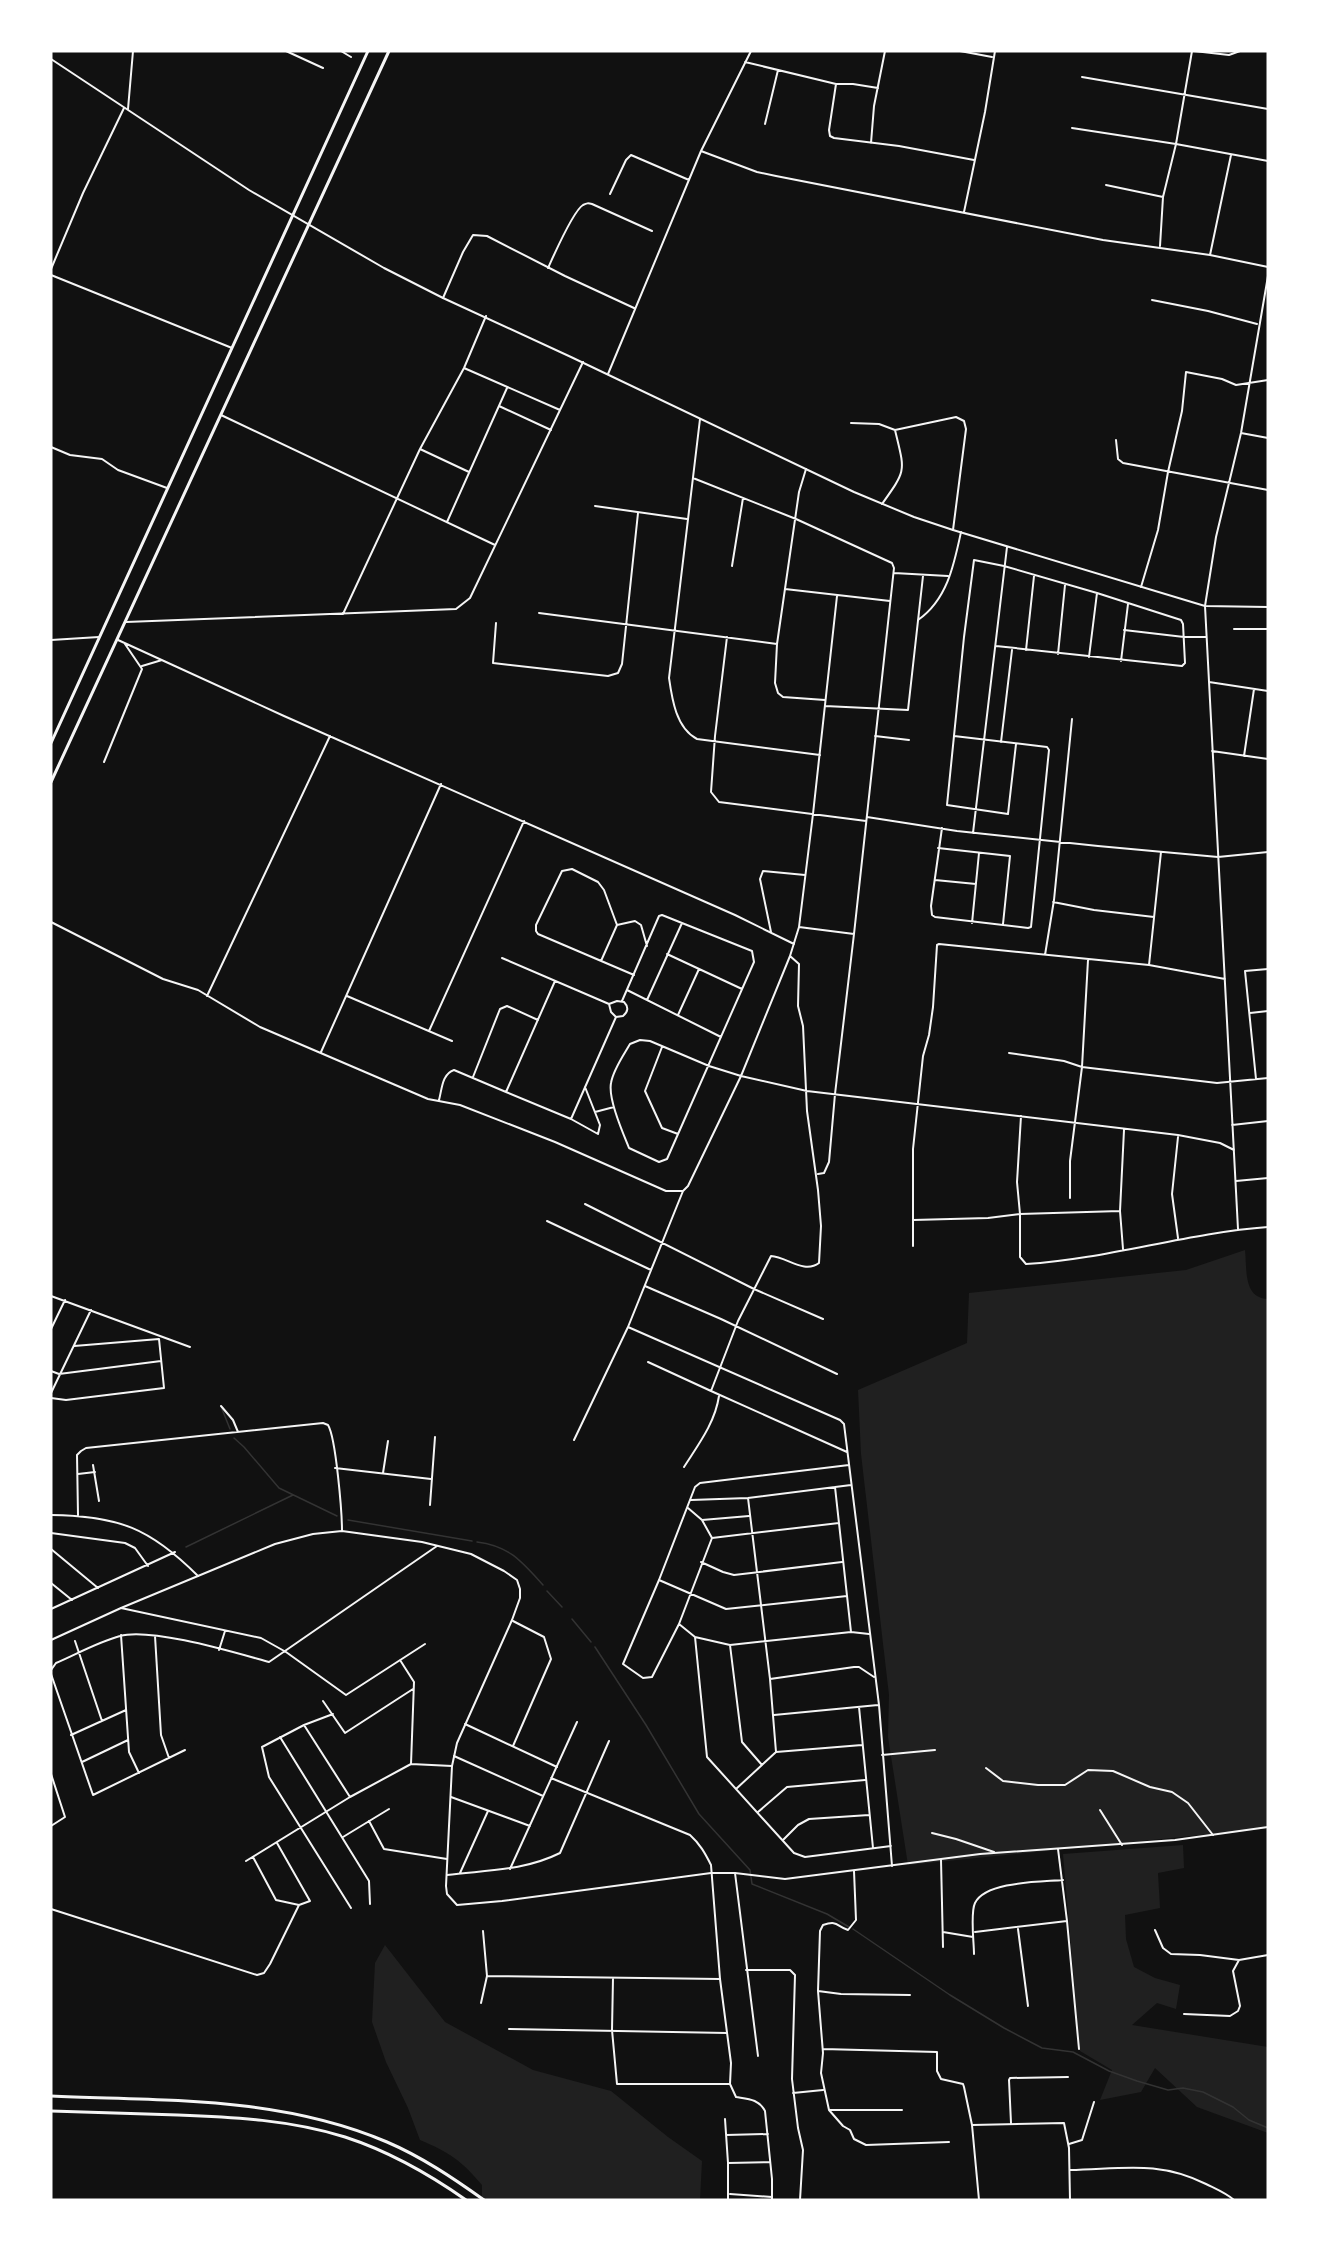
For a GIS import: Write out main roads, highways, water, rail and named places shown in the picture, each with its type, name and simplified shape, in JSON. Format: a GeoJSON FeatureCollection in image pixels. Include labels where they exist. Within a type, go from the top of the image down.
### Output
{"type":"FeatureCollection","features":[{"type":"Feature","properties":{"kind":"highway"},"geometry":{"type":"LineString","coordinates":[[51,743],[368,51]]}},
{"type":"Feature","properties":{"kind":"highway"},"geometry":{"type":"LineString","coordinates":[[51,782],[389,51]]}},
{"type":"Feature","properties":{"kind":"highway"},"geometry":{"type":"LineString","coordinates":[[51,2096],[252,2105],[305,2115],[388,2142],[447,2173],[484,2200]]}},
{"type":"Feature","properties":{"kind":"highway"},"geometry":{"type":"LineString","coordinates":[[51,2111],[218,2117],[295,2125],[344,2137],[384,2152],[436,2179],[466,2200]]}},
{"type":"Feature","properties":{"kind":"waterway"},"geometry":{"type":"LineString","coordinates":[[222,1409],[230,1429]]}},
{"type":"Feature","properties":{"kind":"waterway"},"geometry":{"type":"LineString","coordinates":[[234,1438],[279,1488],[337,1516]]}},
{"type":"Feature","properties":{"kind":"waterway"},"geometry":{"type":"LineString","coordinates":[[186,1547],[293,1495]]}},
{"type":"Feature","properties":{"kind":"waterway"},"geometry":{"type":"LineString","coordinates":[[348,1520],[472,1541]]}},
{"type":"Feature","properties":{"kind":"waterway"},"geometry":{"type":"LineString","coordinates":[[477,1542],[507,1551],[522,1562],[543,1585]]}},
{"type":"Feature","properties":{"kind":"waterway"},"geometry":{"type":"LineString","coordinates":[[547,1591],[562,1607]]}},
{"type":"Feature","properties":{"kind":"waterway"},"geometry":{"type":"LineString","coordinates":[[572,1619],[591,1642]]}},
{"type":"Feature","properties":{"kind":"waterway"},"geometry":{"type":"LineString","coordinates":[[595,1647],[646,1725],[699,1814],[750,1870],[752,1884],[827,1914],[849,1927]]}},
{"type":"Feature","properties":{"kind":"waterway"},"geometry":{"type":"LineString","coordinates":[[853,1929],[950,1995],[1042,2048],[1073,2052],[1109,2071],[1168,2090],[1183,2088],[1203,2092],[1233,2107],[1249,2120],[1268,2128]]}}]}
